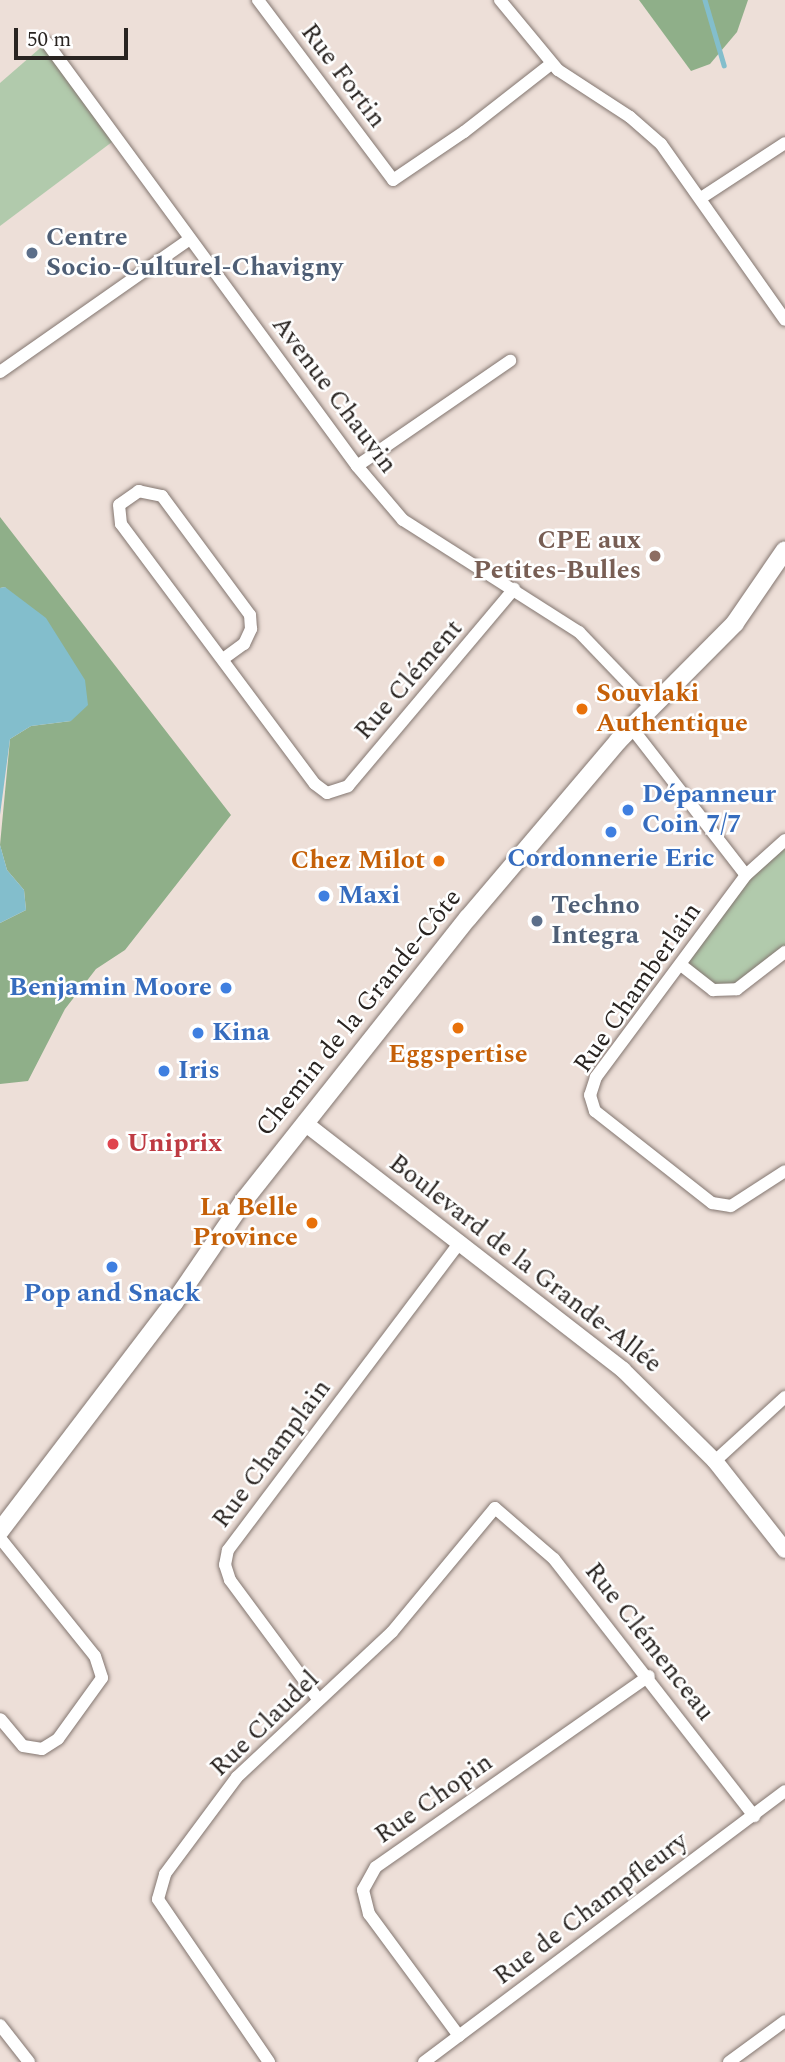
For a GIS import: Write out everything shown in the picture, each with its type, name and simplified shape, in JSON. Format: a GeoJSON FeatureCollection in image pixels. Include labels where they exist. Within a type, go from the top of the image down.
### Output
{"type":"FeatureCollection","features":[{"type":"Feature","properties":{"kind":"main road","name":"Chemin de la Grande-Côte"},"geometry":{"type":"LineString","coordinates":[[0,1531],[180,1295],[232,1216],[515,860],[650,706],[735,624],[785,550]]}},
{"type":"Feature","properties":{"kind":"street","name":"Rue Fortin"},"geometry":{"type":"LineString","coordinates":[[258,0],[393,180],[464,132],[551,64]]}},
{"type":"Feature","properties":{"kind":"street"},"geometry":{"type":"LineString","coordinates":[[500,0],[551,64],[650,134],[701,198],[785,320]]}},
{"type":"Feature","properties":{"kind":"street","name":"Avenue Chauvin"},"geometry":{"type":"LineString","coordinates":[[47,43],[357,466],[403,520],[514,589],[587,639],[650,706]]}},
{"type":"Feature","properties":{"kind":"street"},"geometry":{"type":"LineString","coordinates":[[701,198],[785,143]]}},
{"type":"Feature","properties":{"kind":"street"},"geometry":{"type":"LineString","coordinates":[[0,372],[190,239]]}},
{"type":"Feature","properties":{"kind":"street"},"geometry":{"type":"LineString","coordinates":[[357,466],[510,361]]}},
{"type":"Feature","properties":{"kind":"street"},"geometry":{"type":"LineString","coordinates":[[139,491],[162,496],[250,615],[251,629],[244,644],[223,659],[121,524],[119,505],[139,491]]}},
{"type":"Feature","properties":{"kind":"street","name":"Rue Clément"},"geometry":{"type":"LineString","coordinates":[[223,659],[317,786],[333,794],[348,786],[514,589]]}},
{"type":"Feature","properties":{"kind":"street"},"geometry":{"type":"LineString","coordinates":[[631,727],[746,875]]}},
{"type":"Feature","properties":{"kind":"street","name":"Rue Chamberlain"},"geometry":{"type":"LineString","coordinates":[[785,840],[746,875],[596,1077],[590,1095],[595,1111],[712,1203],[731,1206],[785,1171]]}},
{"type":"Feature","properties":{"kind":"street"},"geometry":{"type":"LineString","coordinates":[[681,965],[713,990],[737,989],[785,952]]}},
{"type":"Feature","properties":{"kind":"street","name":"Boulevard de la Grande-Allée"},"geometry":{"type":"LineString","coordinates":[[306,1124],[616,1363],[715,1461],[785,1550]]}},
{"type":"Feature","properties":{"kind":"street","name":"Rue Champlain"},"geometry":{"type":"LineString","coordinates":[[318,1699],[230,1580],[225,1565],[228,1550],[460,1242]]}},
{"type":"Feature","properties":{"kind":"street"},"geometry":{"type":"LineString","coordinates":[[715,1461],[785,1397]]}},
{"type":"Feature","properties":{"kind":"street","name":"Rue Claudel"},"geometry":{"type":"LineString","coordinates":[[269,2062],[158,1899],[165,1874],[237,1777],[393,1632],[495,1507]]}},
{"type":"Feature","properties":{"kind":"street","name":"Rue Clémenceau"},"geometry":{"type":"LineString","coordinates":[[495,1507],[554,1559],[649,1676],[754,1816]]}},
{"type":"Feature","properties":{"kind":"street"},"geometry":{"type":"LineString","coordinates":[[0,1538],[95,1656],[103,1678],[58,1740],[42,1749],[23,1746],[0,1719]]}},
{"type":"Feature","properties":{"kind":"street","name":"Rue Chopin"},"geometry":{"type":"LineString","coordinates":[[459,2036],[369,1914],[363,1890],[376,1867],[649,1676]]}},
{"type":"Feature","properties":{"kind":"street","name":"Rue de Champfleury"},"geometry":{"type":"LineString","coordinates":[[424,2062],[785,1791]]}},
{"type":"Feature","properties":{"kind":"street"},"geometry":{"type":"LineString","coordinates":[[729,2062],[785,2021]]}},
{"type":"Feature","properties":{"kind":"street"},"geometry":{"type":"LineString","coordinates":[[0,2025],[29,2062]]}},
{"type":"Feature","properties":{"kind":"green space"},"geometry":{"type":"Polygon","coordinates":[[[639,0],[748,0],[737,32],[710,64],[691,71],[639,0]]]}},
{"type":"Feature","properties":{"kind":"green space"},"geometry":{"type":"Polygon","coordinates":[[[46,43],[116,139],[0,226],[0,83],[46,43]]]}},
{"type":"Feature","properties":{"kind":"green space"},"geometry":{"type":"Polygon","coordinates":[[[0,517],[231,815],[125,950],[96,969],[65,1009],[28,1081],[0,1084],[0,923],[26,910],[24,890],[7,870],[0,845],[10,739],[31,726],[71,721],[5,587],[0,588],[0,517]]]}},
{"type":"Feature","properties":{"kind":"green space"},"geometry":{"type":"Polygon","coordinates":[[[785,840],[785,952],[737,989],[713,990],[681,965],[746,875],[785,840]]]}},
{"type":"Feature","properties":{"kind":"water"},"geometry":{"type":"Polygon","coordinates":[[[5,587],[46,618],[85,680],[88,705],[71,721],[31,726],[10,739],[0,815],[0,588],[5,587]]]}},
{"type":"Feature","properties":{"kind":"water"},"geometry":{"type":"Polygon","coordinates":[[[0,845],[7,870],[24,890],[26,910],[0,923],[0,845]]]}},
{"type":"Feature","properties":{"kind":"waterway"},"geometry":{"type":"LineString","coordinates":[[705,0],[724,65]]}},
{"type":"Feature","properties":{"kind":"place","name":"Centre Socio-Culturel-Chavigny"},"geometry":{"type":"Point","coordinates":[32,253]}},
{"type":"Feature","properties":{"kind":"place","name":"CPE aux Petites-Bulles"},"geometry":{"type":"Point","coordinates":[655,556]}},
{"type":"Feature","properties":{"kind":"place","name":"Souvlaki Authentique"},"geometry":{"type":"Point","coordinates":[582,709]}},
{"type":"Feature","properties":{"kind":"place","name":"Dépanneur Coin 7/7"},"geometry":{"type":"Point","coordinates":[628,810]}},
{"type":"Feature","properties":{"kind":"place","name":"Cordonnerie Eric"},"geometry":{"type":"Point","coordinates":[611,832]}},
{"type":"Feature","properties":{"kind":"place","name":"Chez Milot"},"geometry":{"type":"Point","coordinates":[439,861]}},
{"type":"Feature","properties":{"kind":"place","name":"Maxi"},"geometry":{"type":"Point","coordinates":[324,896]}},
{"type":"Feature","properties":{"kind":"place","name":"Techno Integra"},"geometry":{"type":"Point","coordinates":[537,921]}},
{"type":"Feature","properties":{"kind":"place","name":"Benjamin Moore"},"geometry":{"type":"Point","coordinates":[226,988]}},
{"type":"Feature","properties":{"kind":"place","name":"Eggspertise"},"geometry":{"type":"Point","coordinates":[458,1028]}},
{"type":"Feature","properties":{"kind":"place","name":"Kina"},"geometry":{"type":"Point","coordinates":[198,1033]}},
{"type":"Feature","properties":{"kind":"place","name":"Iris"},"geometry":{"type":"Point","coordinates":[164,1071]}},
{"type":"Feature","properties":{"kind":"place","name":"Uniprix"},"geometry":{"type":"Point","coordinates":[113,1144]}},
{"type":"Feature","properties":{"kind":"place","name":"La Belle Province"},"geometry":{"type":"Point","coordinates":[312,1223]}},
{"type":"Feature","properties":{"kind":"place","name":"Pop and Snack"},"geometry":{"type":"Point","coordinates":[112,1267]}}]}
